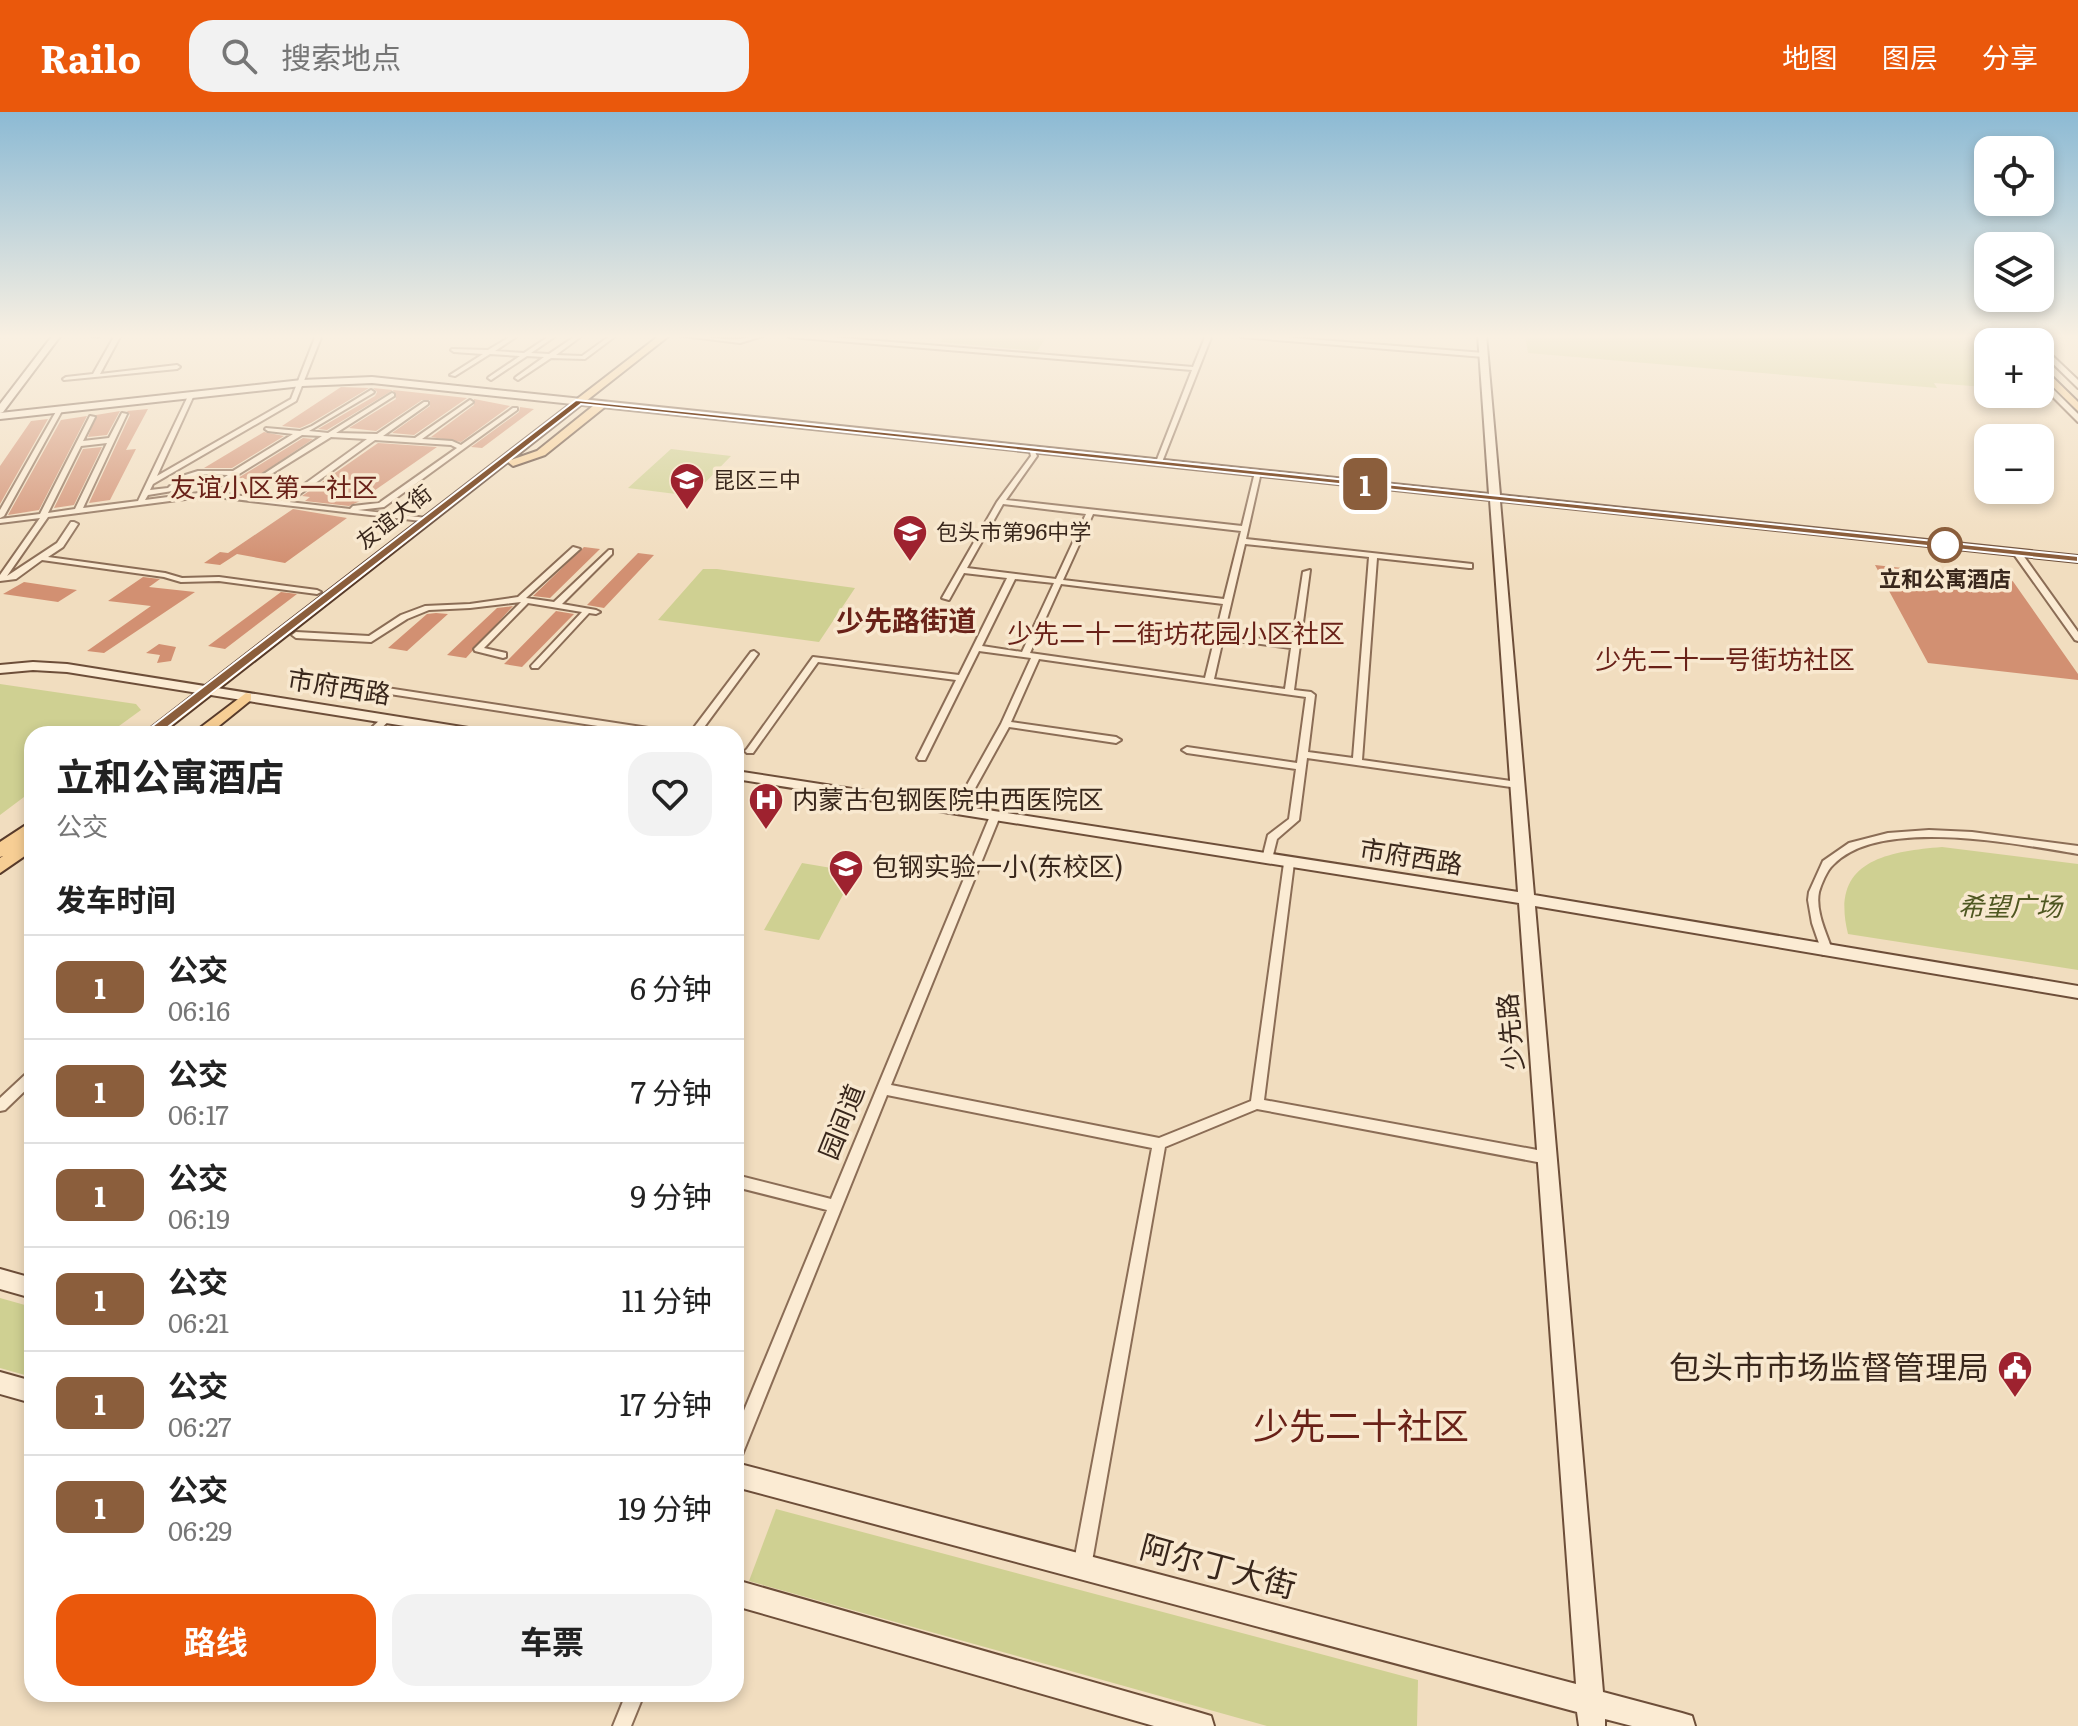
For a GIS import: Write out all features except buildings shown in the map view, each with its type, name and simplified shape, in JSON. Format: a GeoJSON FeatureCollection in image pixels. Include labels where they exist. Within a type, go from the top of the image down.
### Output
{"type":"FeatureCollection","features":[{"type":"Feature","properties":{"kind":"main road"},"geometry":{"type":"LineString","coordinates":[[0,416],[49,410]]}},
{"type":"Feature","properties":{"kind":"main road","name":"友谊大街"},"geometry":{"type":"LineString","coordinates":[[175,726],[206,690],[296,635],[513,463],[571,410]]}},
{"type":"Feature","properties":{"kind":"main road","name":"友谊大街"},"geometry":{"type":"LineString","coordinates":[[161,726],[427,520],[559,422],[584,410]]}},
{"type":"Feature","properties":{"kind":"main road"},"geometry":{"type":"LineString","coordinates":[[513,463],[541,453],[591,410]]}},
{"type":"Feature","properties":{"kind":"main road"},"geometry":{"type":"LineString","coordinates":[[659,410],[2078,559]]}},
{"type":"Feature","properties":{"kind":"main road","name":"少先路"},"geometry":{"type":"LineString","coordinates":[[1488,410],[1592,1714]]}},
{"type":"Feature","properties":{"kind":"main road"},"geometry":{"type":"LineString","coordinates":[[206,690],[317,592],[346,582]]}},
{"type":"Feature","properties":{"kind":"main road","name":"市府西路"},"geometry":{"type":"LineString","coordinates":[[0,669],[52,666],[430,726]]}},
{"type":"Feature","properties":{"kind":"main road"},"geometry":{"type":"LineString","coordinates":[[210,726],[246,697]]}},
{"type":"Feature","properties":{"kind":"main road","name":"市府西路"},"geometry":{"type":"LineString","coordinates":[[744,776],[1527,899],[2074,992]]}},
{"type":"Feature","properties":{"kind":"main road"},"geometry":{"type":"LineString","coordinates":[[0,851],[24,833]]}},
{"type":"Feature","properties":{"kind":"main road"},"geometry":{"type":"LineString","coordinates":[[0,867],[24,849]]}},
{"type":"Feature","properties":{"kind":"main road"},"geometry":{"type":"LineString","coordinates":[[2074,992],[2078,1008]]}},
{"type":"Feature","properties":{"kind":"main road"},"geometry":{"type":"LineString","coordinates":[[0,1279],[24,1286]]}},
{"type":"Feature","properties":{"kind":"main road"},"geometry":{"type":"LineString","coordinates":[[0,1383],[24,1390]]}},
{"type":"Feature","properties":{"kind":"main road","name":"阿尔丁大街"},"geometry":{"type":"LineString","coordinates":[[744,1477],[1082,1567],[1592,1714],[1682,1726]]}},
{"type":"Feature","properties":{"kind":"main road"},"geometry":{"type":"LineString","coordinates":[[744,1595],[1201,1726]]}},
{"type":"Feature","properties":{"kind":"street"},"geometry":{"type":"LineString","coordinates":[[0,518],[59,410]]}},
{"type":"Feature","properties":{"kind":"street"},"geometry":{"type":"LineString","coordinates":[[141,502],[184,410]]}},
{"type":"Feature","properties":{"kind":"street"},"geometry":{"type":"LineString","coordinates":[[151,482],[276,410]]}},
{"type":"Feature","properties":{"kind":"street"},"geometry":{"type":"LineString","coordinates":[[201,495],[298,433],[341,410]]}},
{"type":"Feature","properties":{"kind":"street"},"geometry":{"type":"LineString","coordinates":[[258,480],[370,410]]}},
{"type":"Feature","properties":{"kind":"street"},"geometry":{"type":"LineString","coordinates":[[284,502],[415,410]]}},
{"type":"Feature","properties":{"kind":"street"},"geometry":{"type":"LineString","coordinates":[[416,440],[458,410]]}},
{"type":"Feature","properties":{"kind":"street"},"geometry":{"type":"LineString","coordinates":[[349,510],[366,504],[381,505],[513,410]]}},
{"type":"Feature","properties":{"kind":"street"},"geometry":{"type":"LineString","coordinates":[[1159,462],[1180,410]]}},
{"type":"Feature","properties":{"kind":"street"},"geometry":{"type":"LineString","coordinates":[[78,511],[124,414]]}},
{"type":"Feature","properties":{"kind":"street"},"geometry":{"type":"LineString","coordinates":[[74,524],[64,542],[13,577],[1,579],[44,515],[92,417]]}},
{"type":"Feature","properties":{"kind":"street"},"geometry":{"type":"LineString","coordinates":[[268,429],[333,436],[378,436],[461,447]]}},
{"type":"Feature","properties":{"kind":"street"},"geometry":{"type":"LineString","coordinates":[[78,444],[112,440]]}},
{"type":"Feature","properties":{"kind":"street"},"geometry":{"type":"LineString","coordinates":[[946,598],[1001,502],[1034,456],[1031,449]]}},
{"type":"Feature","properties":{"kind":"street"},"geometry":{"type":"LineString","coordinates":[[145,493],[170,490],[174,484],[204,471],[233,473]]}},
{"type":"Feature","properties":{"kind":"street"},"geometry":{"type":"LineString","coordinates":[[1209,681],[1258,472]]}},
{"type":"Feature","properties":{"kind":"street"},"geometry":{"type":"LineString","coordinates":[[0,518],[201,495],[427,520]]}},
{"type":"Feature","properties":{"kind":"street"},"geometry":{"type":"LineString","coordinates":[[1001,502],[1245,529]]}},
{"type":"Feature","properties":{"kind":"street"},"geometry":{"type":"LineString","coordinates":[[1025,655],[1090,512]]}},
{"type":"Feature","properties":{"kind":"street"},"geometry":{"type":"LineString","coordinates":[[1242,541],[1469,566]]}},
{"type":"Feature","properties":{"kind":"street"},"geometry":{"type":"LineString","coordinates":[[503,655],[478,649],[576,549]]}},
{"type":"Feature","properties":{"kind":"street"},"geometry":{"type":"LineString","coordinates":[[555,606],[609,552]]}},
{"type":"Feature","properties":{"kind":"street"},"geometry":{"type":"LineString","coordinates":[[2017,553],[2078,638]]}},
{"type":"Feature","properties":{"kind":"street"},"geometry":{"type":"LineString","coordinates":[[1357,762],[1373,556]]}},
{"type":"Feature","properties":{"kind":"street"},"geometry":{"type":"LineString","coordinates":[[41,558],[165,575],[177,580],[227,580],[317,592]]}},
{"type":"Feature","properties":{"kind":"street"},"geometry":{"type":"LineString","coordinates":[[962,570],[1227,602]]}},
{"type":"Feature","properties":{"kind":"street"},"geometry":{"type":"LineString","coordinates":[[1289,692],[1307,572]]}},
{"type":"Feature","properties":{"kind":"street"},"geometry":{"type":"LineString","coordinates":[[922,758],[1012,576]]}},
{"type":"Feature","properties":{"kind":"street"},"geometry":{"type":"LineString","coordinates":[[296,635],[371,639],[404,617],[428,608],[523,600],[591,611],[535,666]]}},
{"type":"Feature","properties":{"kind":"street"},"geometry":{"type":"LineString","coordinates":[[1219,636],[1296,646]]}},
{"type":"Feature","properties":{"kind":"street"},"geometry":{"type":"LineString","coordinates":[[976,648],[1311,695],[1294,820],[1272,837],[1267,859]]}},
{"type":"Feature","properties":{"kind":"street"},"geometry":{"type":"LineString","coordinates":[[700,726],[754,654]]}},
{"type":"Feature","properties":{"kind":"street"},"geometry":{"type":"LineString","coordinates":[[958,810],[1006,724],[1036,657]]}},
{"type":"Feature","properties":{"kind":"street"},"geometry":{"type":"LineString","coordinates":[[750,751],[816,659],[961,678]]}},
{"type":"Feature","properties":{"kind":"street"},"geometry":{"type":"LineString","coordinates":[[295,677],[616,726]]}},
{"type":"Feature","properties":{"kind":"street"},"geometry":{"type":"LineString","coordinates":[[379,726],[386,719]]}},
{"type":"Feature","properties":{"kind":"street"},"geometry":{"type":"LineString","coordinates":[[1006,724],[1116,740]]}},
{"type":"Feature","properties":{"kind":"street"},"geometry":{"type":"LineString","coordinates":[[1187,750],[1301,767]]}},
{"type":"Feature","properties":{"kind":"street"},"geometry":{"type":"LineString","coordinates":[[1303,754],[1518,785]]}},
{"type":"Feature","properties":{"kind":"street","name":"园间道"},"geometry":{"type":"LineString","coordinates":[[744,1429],[995,816]]}},
{"type":"Feature","properties":{"kind":"street"},"geometry":{"type":"LineString","coordinates":[[1827,952],[1816,921],[1814,894],[1817,883],[1826,866],[1859,846],[1898,834],[1936,832],[2078,850]]}},
{"type":"Feature","properties":{"kind":"street"},"geometry":{"type":"LineString","coordinates":[[1257,1104],[1289,863]]}},
{"type":"Feature","properties":{"kind":"street"},"geometry":{"type":"LineString","coordinates":[[0,1106],[24,1085]]}},
{"type":"Feature","properties":{"kind":"street"},"geometry":{"type":"LineString","coordinates":[[883,1089],[1159,1144],[1257,1104],[1548,1158]]}},
{"type":"Feature","properties":{"kind":"street"},"geometry":{"type":"LineString","coordinates":[[1082,1567],[1159,1144]]}},
{"type":"Feature","properties":{"kind":"street"},"geometry":{"type":"LineString","coordinates":[[744,1183],[835,1206]]}},
{"type":"Feature","properties":{"kind":"street"},"geometry":{"type":"LineString","coordinates":[[622,1726],[632,1702]]}},
{"type":"Feature","properties":{"kind":"green space"},"geometry":{"type":"Polygon","coordinates":[[[671,449],[731,456],[692,496],[628,488],[671,449]]]}},
{"type":"Feature","properties":{"kind":"green space"},"geometry":{"type":"Polygon","coordinates":[[[703,569],[855,588],[819,642],[658,620],[703,569]]]}},
{"type":"Feature","properties":{"kind":"green space"},"geometry":{"type":"Polygon","coordinates":[[[0,684],[136,704],[141,710],[119,726],[24,726],[24,797],[0,815],[0,684]]]}},
{"type":"Feature","properties":{"kind":"green space","name":"希望广场"},"geometry":{"type":"Polygon","coordinates":[[[1942,847],[2078,864],[2078,970],[1848,934],[1844,910],[1847,891],[1854,876],[1866,865],[1882,858],[1942,847]]]}},
{"type":"Feature","properties":{"kind":"green space"},"geometry":{"type":"Polygon","coordinates":[[[802,863],[855,872],[819,940],[764,930],[802,863]]]}},
{"type":"Feature","properties":{"kind":"green space"},"geometry":{"type":"Polygon","coordinates":[[[0,1298],[24,1305],[24,1375],[0,1368],[0,1298]]]}},
{"type":"Feature","properties":{"kind":"green space"},"geometry":{"type":"Polygon","coordinates":[[[776,1509],[1418,1680],[1417,1726],[1267,1726],[749,1581],[776,1509]]]}},
{"type":"Feature","properties":{"kind":"bus line","name":"1"},"geometry":{"type":"LineString","coordinates":[[161,726],[568,410]]}},
{"type":"Feature","properties":{"kind":"bus line","name":"1"},"geometry":{"type":"LineString","coordinates":[[659,410],[2078,559]]}},
{"type":"Feature","properties":{"kind":"place","name":"昆区三中"},"geometry":{"type":"Point","coordinates":[687,511]}},
{"type":"Feature","properties":{"kind":"place","name":"立和公寓酒店"},"geometry":{"type":"Point","coordinates":[1945,545]}},
{"type":"Feature","properties":{"kind":"place","name":"包头市第96中学"},"geometry":{"type":"Point","coordinates":[910,563]}},
{"type":"Feature","properties":{"kind":"place","name":"内蒙古包钢医院中西医院区"},"geometry":{"type":"Point","coordinates":[766,831]}},
{"type":"Feature","properties":{"kind":"place","name":"包钢实验一小(东校区)"},"geometry":{"type":"Point","coordinates":[846,898]}},
{"type":"Feature","properties":{"kind":"place","name":"包头市市场监督管理局"},"geometry":{"type":"Point","coordinates":[2015,1399]}},
{"type":"Feature","properties":{"kind":"district","name":"友谊小区第一社区"},"geometry":{"type":"Point","coordinates":[274,488]}},
{"type":"Feature","properties":{"kind":"district","name":"少先路街道"},"geometry":{"type":"Point","coordinates":[906,621]}},
{"type":"Feature","properties":{"kind":"district","name":"少先二十二街坊花园小区社区"},"geometry":{"type":"Point","coordinates":[1176,634]}},
{"type":"Feature","properties":{"kind":"district","name":"少先二十一号街坊社区"},"geometry":{"type":"Point","coordinates":[1725,660]}},
{"type":"Feature","properties":{"kind":"district","name":"少先二十社区"},"geometry":{"type":"Point","coordinates":[1361,1426]}}]}
